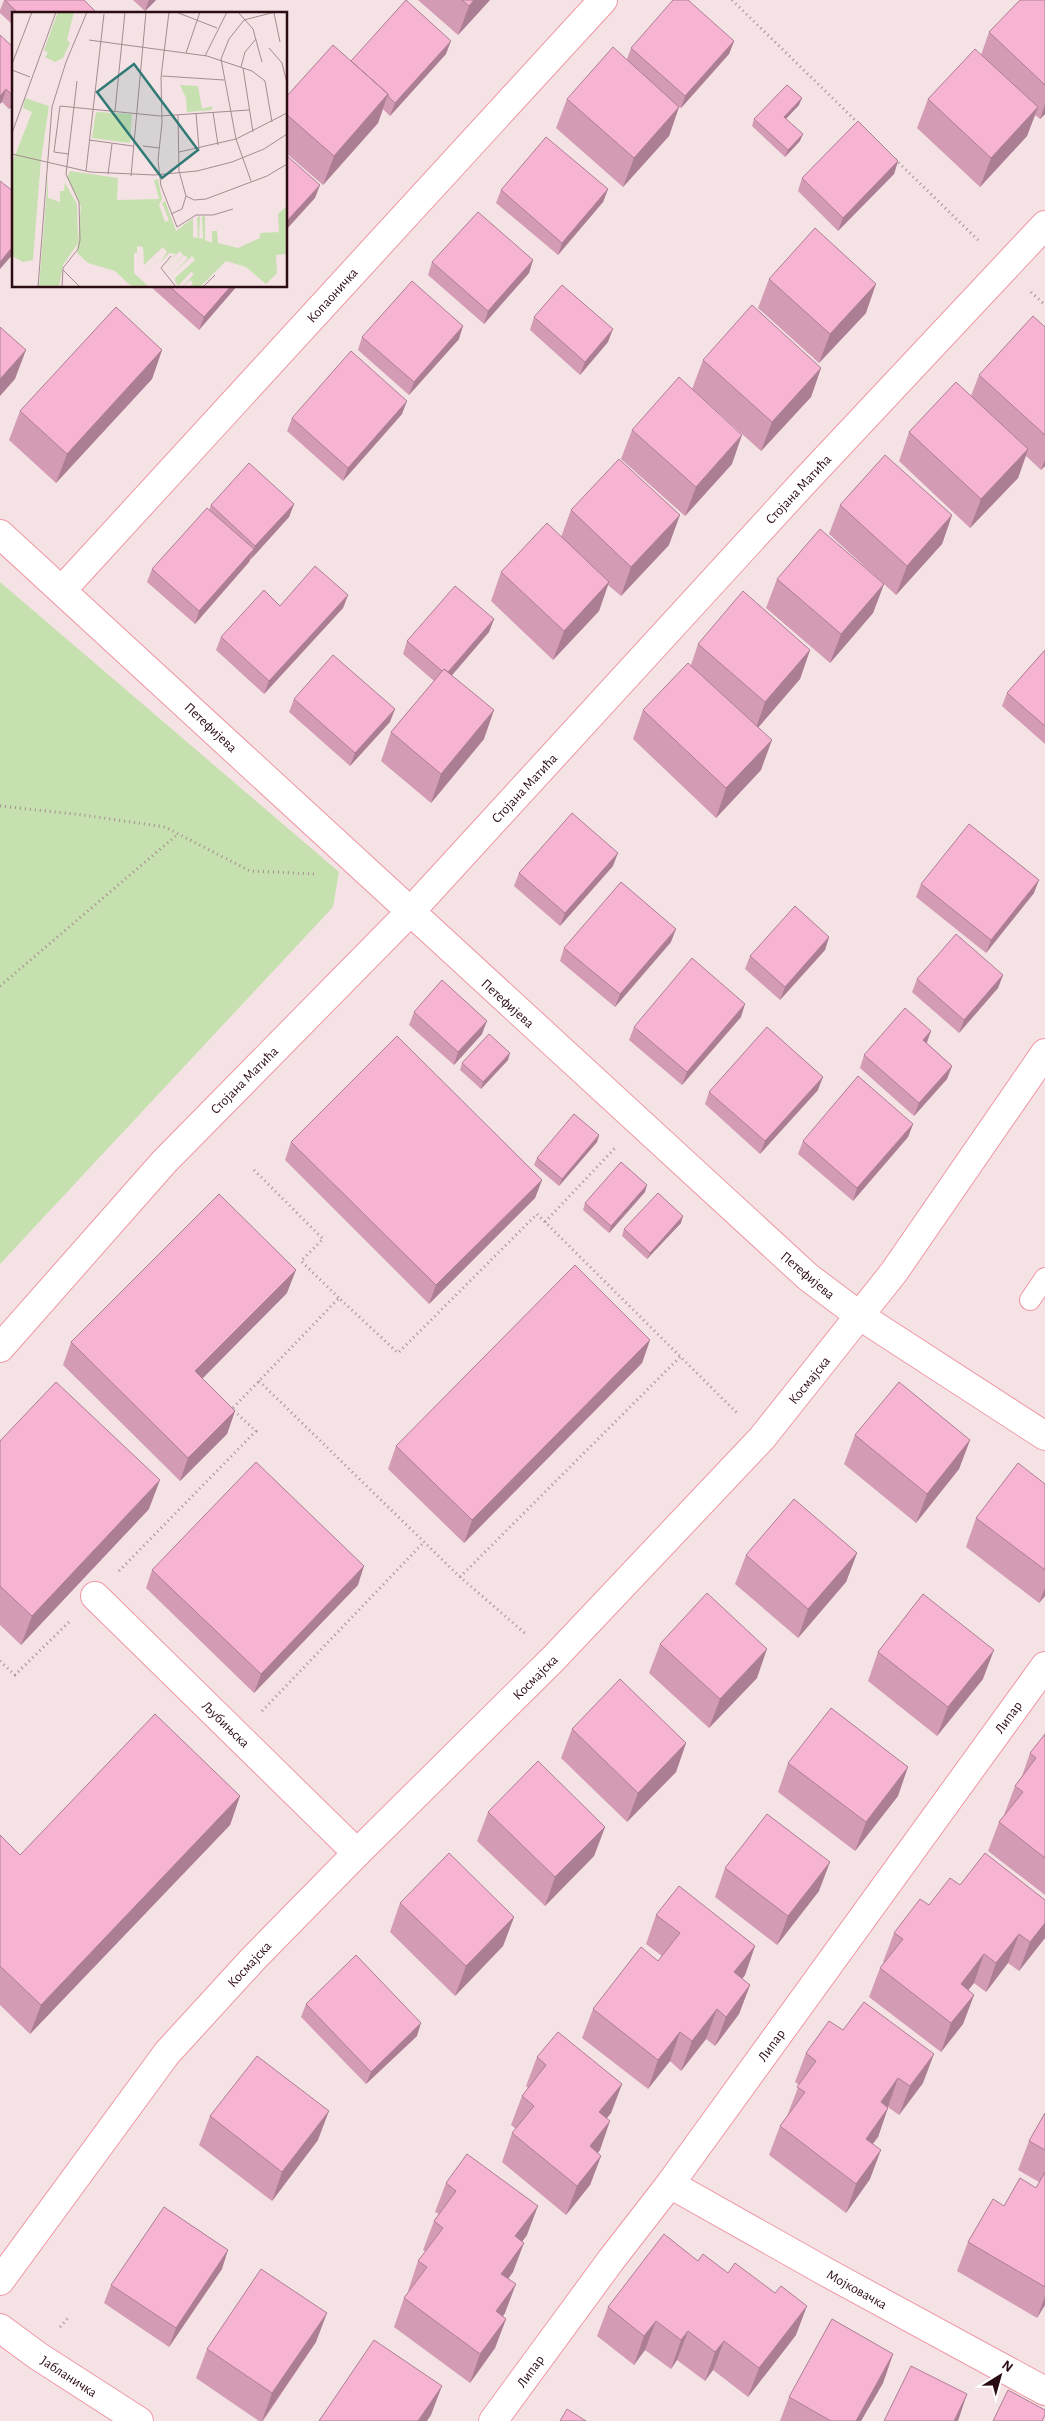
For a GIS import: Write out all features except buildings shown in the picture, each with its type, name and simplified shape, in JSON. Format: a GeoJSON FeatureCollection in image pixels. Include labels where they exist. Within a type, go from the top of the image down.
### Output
{"type":"FeatureCollection","features":[{"type":"Feature","properties":{"kind":"street","name":"Копаоничка"},"geometry":{"type":"LineString","coordinates":[[62,590],[603,0]]}},
{"type":"Feature","properties":{"kind":"street","name":"Стојана Матића"},"geometry":{"type":"LineString","coordinates":[[0,1348],[164,1162],[410,912],[1005,266],[1045,225]]}},
{"type":"Feature","properties":{"kind":"street","name":"Петефијева"},"geometry":{"type":"LineString","coordinates":[[0,534],[808,1277],[860,1316],[1045,1436]]}},
{"type":"Feature","properties":{"kind":"street","name":"Космајска"},"geometry":{"type":"LineString","coordinates":[[0,2281],[168,2053],[254,1958],[554,1658],[762,1438],[894,1272],[1045,1053]]}},
{"type":"Feature","properties":{"kind":"street","name":"Љубињска"},"geometry":{"type":"LineString","coordinates":[[95,1596],[357,1853]]}},
{"type":"Feature","properties":{"kind":"street","name":"Липар"},"geometry":{"type":"LineString","coordinates":[[493,2421],[611,2260],[670,2184],[1045,1666]]}},
{"type":"Feature","properties":{"kind":"street","name":"Мојковачка"},"geometry":{"type":"LineString","coordinates":[[670,2184],[826,2272],[1045,2391]]}},
{"type":"Feature","properties":{"kind":"street","name":"Јабланичка"},"geometry":{"type":"LineString","coordinates":[[0,2328],[38,2356],[139,2421]]}},
{"type":"Feature","properties":{"kind":"lane"},"geometry":{"type":"LineString","coordinates":[[1030,1300],[1045,1278]]}},
{"type":"Feature","properties":{"kind":"path"},"geometry":{"type":"LineString","coordinates":[[732,0],[865,130]]}},
{"type":"Feature","properties":{"kind":"path"},"geometry":{"type":"LineString","coordinates":[[893,157],[1045,305]]}},
{"type":"Feature","properties":{"kind":"path"},"geometry":{"type":"LineString","coordinates":[[0,806],[83,815],[165,828],[250,871],[371,877]]}},
{"type":"Feature","properties":{"kind":"path"},"geometry":{"type":"LineString","coordinates":[[0,986],[178,834]]}},
{"type":"Feature","properties":{"kind":"path"},"geometry":{"type":"LineString","coordinates":[[546,1222],[639,1123]]}},
{"type":"Feature","properties":{"kind":"path"},"geometry":{"type":"LineString","coordinates":[[254,1170],[323,1239],[301,1262],[398,1353],[537,1214],[762,1438]]}},
{"type":"Feature","properties":{"kind":"path"},"geometry":{"type":"LineString","coordinates":[[0,1661],[16,1676],[256,1431],[232,1409],[339,1298]]}},
{"type":"Feature","properties":{"kind":"path"},"geometry":{"type":"LineString","coordinates":[[460,1577],[680,1357]]}},
{"type":"Feature","properties":{"kind":"path"},"geometry":{"type":"LineString","coordinates":[[259,1381],[460,1577],[527,1635]]}},
{"type":"Feature","properties":{"kind":"path"},"geometry":{"type":"LineString","coordinates":[[258,1715],[424,1542]]}},
{"type":"Feature","properties":{"kind":"path"},"geometry":{"type":"LineString","coordinates":[[59,2328],[68,2318]]}},
{"type":"Feature","properties":{"kind":"green space"},"geometry":{"type":"Polygon","coordinates":[[[0,582],[339,872],[333,907],[0,1264],[0,582]]]}}]}
